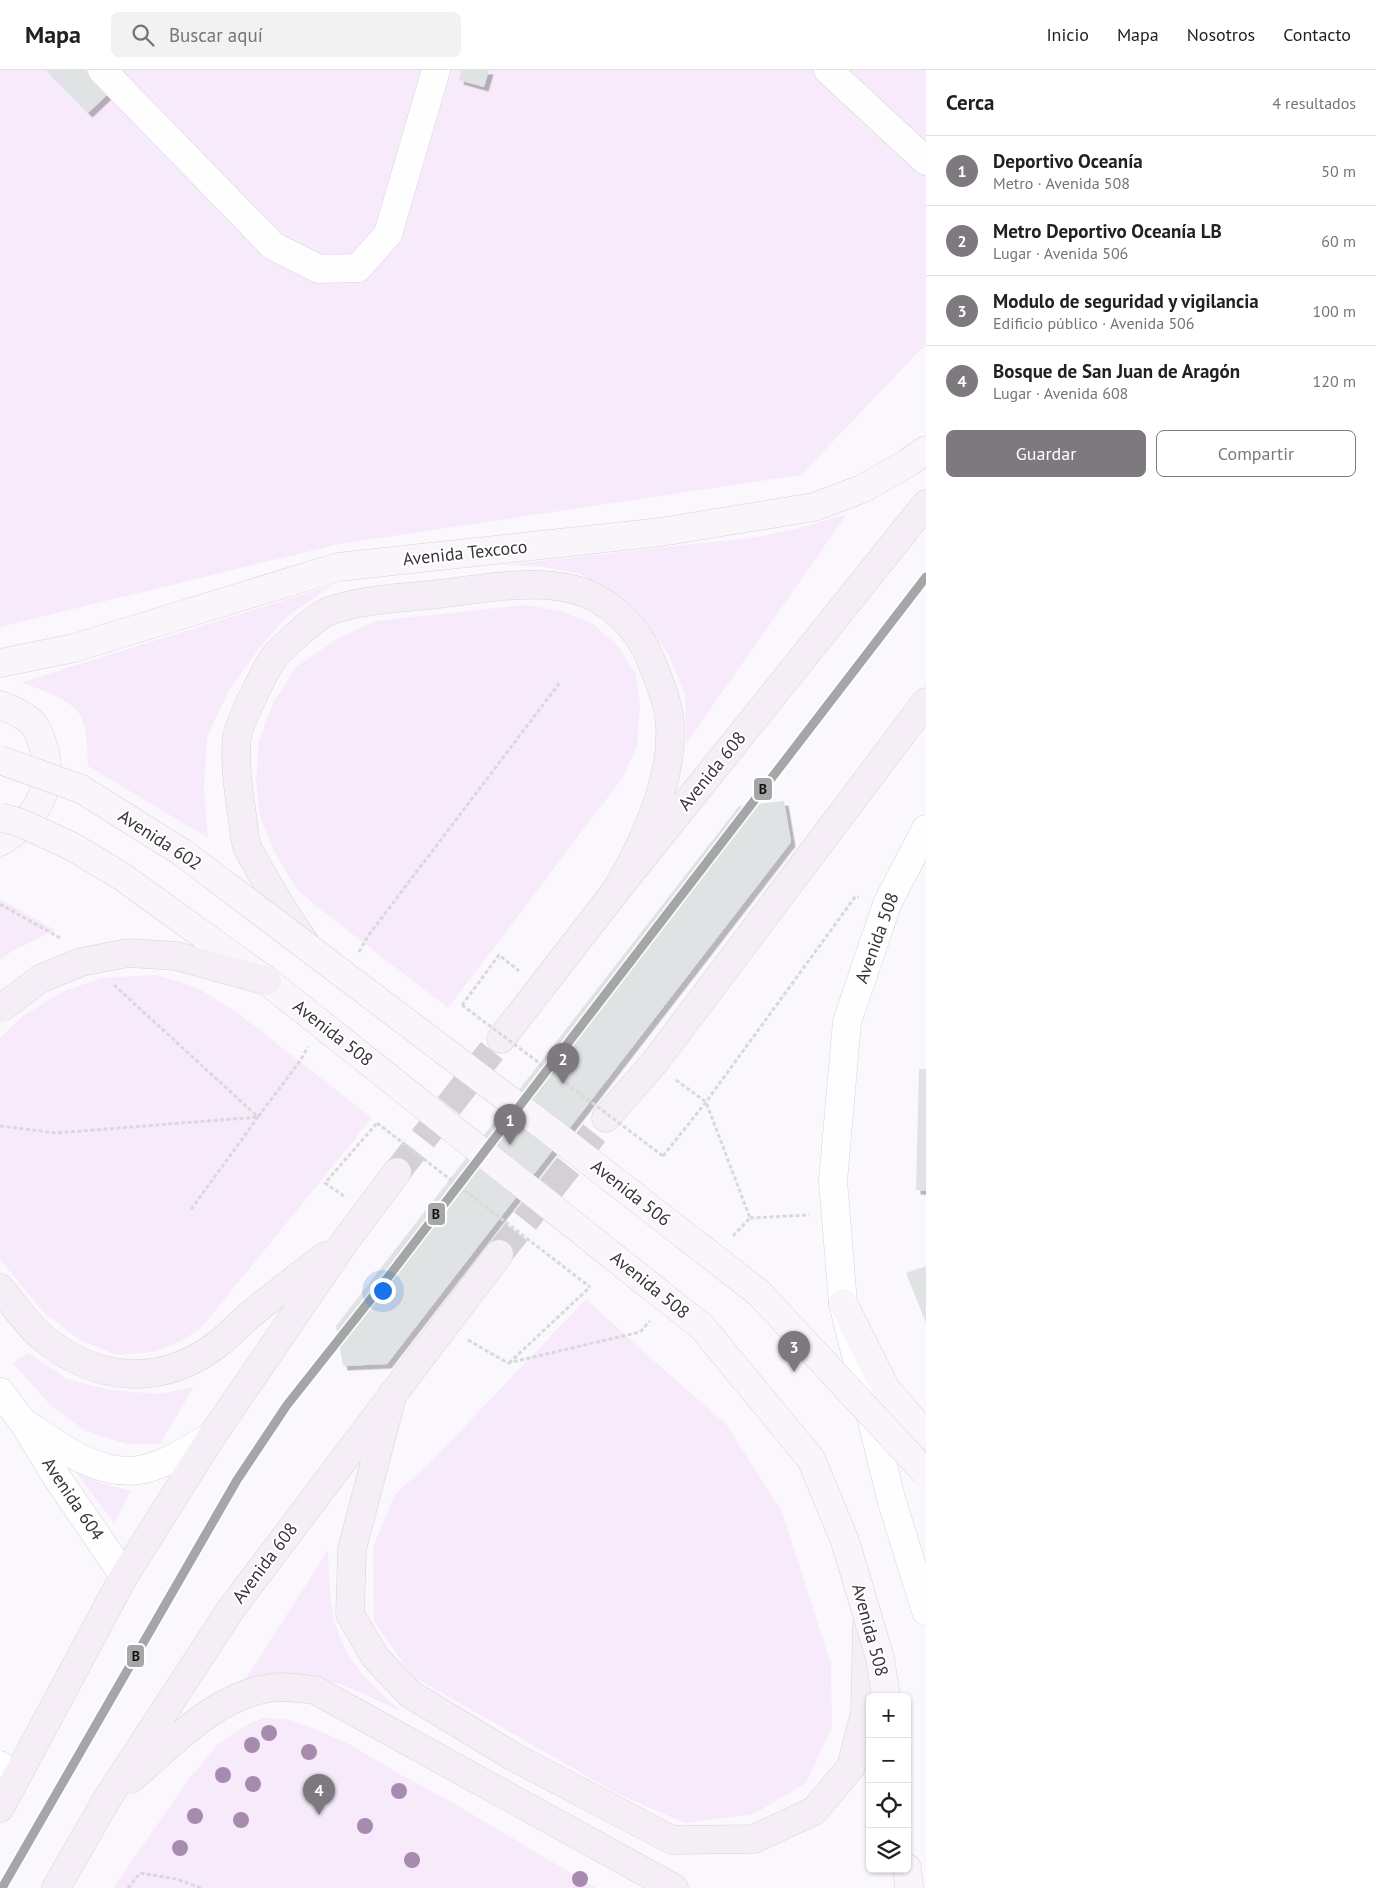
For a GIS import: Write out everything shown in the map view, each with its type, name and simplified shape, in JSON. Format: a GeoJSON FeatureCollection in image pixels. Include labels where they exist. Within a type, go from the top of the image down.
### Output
{"type":"FeatureCollection","features":[{"type":"Feature","properties":{"kind":"highway","name":"Avenida 608"},"geometry":{"type":"LineString","coordinates":[[501,1039],[614,892],[926,504]]}},
{"type":"Feature","properties":{"kind":"highway"},"geometry":{"type":"LineString","coordinates":[[306,945],[276,900],[247,846],[238,793],[236,735],[260,682],[275,656],[324,613],[351,605],[453,592],[535,584],[555,585],[574,589],[593,597],[610,607],[632,628],[648,653],[664,693],[669,715],[670,739],[668,762],[648,828],[633,861],[614,892]]}},
{"type":"Feature","properties":{"kind":"highway"},"geometry":{"type":"LineString","coordinates":[[606,1118],[654,1063],[926,702]]}},
{"type":"Feature","properties":{"kind":"highway"},"geometry":{"type":"LineString","coordinates":[[0,1009],[40,979],[81,962],[128,953],[176,956],[267,980]]}},
{"type":"Feature","properties":{"kind":"highway"},"geometry":{"type":"LineString","coordinates":[[0,1808],[7,1774],[124,1576],[212,1436],[346,1240],[397,1172]]}},
{"type":"Feature","properties":{"kind":"highway"},"geometry":{"type":"LineString","coordinates":[[0,1288],[40,1336],[71,1358],[103,1371],[134,1376],[168,1370],[195,1359],[219,1344],[250,1315],[346,1240]]}},
{"type":"Feature","properties":{"kind":"highway","name":"Avenida 608"},"geometry":{"type":"LineString","coordinates":[[56,1888],[107,1799],[231,1609],[498,1254]]}},
{"type":"Feature","properties":{"kind":"highway"},"geometry":{"type":"LineString","coordinates":[[393,1393],[352,1549],[350,1614],[375,1657],[410,1694],[514,1757],[672,1840],[754,1839],[814,1812],[851,1767],[865,1713],[867,1618]]}},
{"type":"Feature","properties":{"kind":"highway"},"geometry":{"type":"LineString","coordinates":[[107,1799],[210,1711],[251,1692],[280,1687],[315,1690],[674,1888]]}},
{"type":"Feature","properties":{"kind":"main road","name":"Avenida Texcoco"},"geometry":{"type":"LineString","coordinates":[[0,663],[74,648],[338,567],[661,532],[814,507],[862,489],[906,464],[926,450]]}},
{"type":"Feature","properties":{"kind":"main road"},"geometry":{"type":"LineString","coordinates":[[0,705],[34,724],[46,756],[46,772],[44,789],[38,805],[28,820],[15,833],[0,842]]}},
{"type":"Feature","properties":{"kind":"main road","name":"Avenida 602"},"geometry":{"type":"LineString","coordinates":[[0,760],[81,789],[183,853],[306,945]]}},
{"type":"Feature","properties":{"kind":"main road"},"geometry":{"type":"LineString","coordinates":[[0,817],[21,824],[73,847],[121,876],[267,980]]}},
{"type":"Feature","properties":{"kind":"main road","name":"Avenida 506"},"geometry":{"type":"LineString","coordinates":[[306,945],[553,1133],[758,1293],[926,1473]]}},
{"type":"Feature","properties":{"kind":"main road","name":"Avenida 508"},"geometry":{"type":"LineString","coordinates":[[267,980],[702,1327],[811,1459],[845,1541],[880,1658],[885,1693]]}},
{"type":"Feature","properties":{"kind":"main road"},"geometry":{"type":"LineString","coordinates":[[843,1303],[886,1388],[926,1435]]}},
{"type":"Feature","properties":{"kind":"main road"},"geometry":{"type":"LineString","coordinates":[[908,1873],[909,1888]]}},
{"type":"Feature","properties":{"kind":"street"},"geometry":{"type":"LineString","coordinates":[[102,70],[272,246],[319,269],[358,268],[388,234],[436,70]]}},
{"type":"Feature","properties":{"kind":"street"},"geometry":{"type":"LineString","coordinates":[[828,70],[926,161]]}},
{"type":"Feature","properties":{"kind":"street","name":"Avenida 508"},"geometry":{"type":"LineString","coordinates":[[926,829],[887,904],[847,1022],[833,1181],[843,1303],[892,1502],[926,1611]]}},
{"type":"Feature","properties":{"kind":"street","name":"Avenida 604"},"geometry":{"type":"LineString","coordinates":[[0,1392],[23,1422],[56,1476],[124,1576]]}},
{"type":"Feature","properties":{"kind":"street","name":"Avenida 604"},"geometry":{"type":"LineString","coordinates":[[23,1422],[67,1452],[88,1462],[115,1470],[139,1470],[166,1461],[212,1436]]}},
{"type":"Feature","properties":{"kind":"path"},"geometry":{"type":"LineString","coordinates":[[499,955],[462,1004],[663,1156],[706,1102],[855,897],[887,904]]}},
{"type":"Feature","properties":{"kind":"path"},"geometry":{"type":"LineString","coordinates":[[0,904],[68,943]]}},
{"type":"Feature","properties":{"kind":"path"},"geometry":{"type":"LineString","coordinates":[[112,983],[258,1116],[190,1211]]}},
{"type":"Feature","properties":{"kind":"path"},"geometry":{"type":"LineString","coordinates":[[654,1063],[706,1102]]}},
{"type":"Feature","properties":{"kind":"path"},"geometry":{"type":"LineString","coordinates":[[325,1183],[377,1124],[590,1287],[508,1364],[444,1326]]}},
{"type":"Feature","properties":{"kind":"path"},"geometry":{"type":"LineString","coordinates":[[750,1218],[836,1214]]}},
{"type":"Feature","properties":{"kind":"path"},"geometry":{"type":"LineString","coordinates":[[128,1888],[140,1873],[177,1879],[201,1888]]}},
{"type":"Feature","properties":{"kind":"shaded area"},"geometry":{"type":"Polygon","coordinates":[[[0,70],[926,70],[926,344],[801,475],[339,544],[0,627],[0,70]]]}},
{"type":"Feature","properties":{"kind":"shaded area"},"geometry":{"type":"Polygon","coordinates":[[[847,514],[686,744],[685,694],[666,650],[625,600],[580,574],[539,566],[503,565],[758,537],[804,527],[847,514]]]}},
{"type":"Feature","properties":{"kind":"shaded area"},"geometry":{"type":"Polygon","coordinates":[[[333,585],[285,618],[258,650],[229,690],[207,737],[204,788],[208,838],[88,766],[87,740],[83,721],[76,709],[62,700],[22,682],[333,585]]]}},
{"type":"Feature","properties":{"kind":"shaded area"},"geometry":{"type":"Polygon","coordinates":[[[524,605],[557,610],[592,623],[618,646],[636,674],[640,704],[637,745],[624,776],[448,1008],[316,906],[295,887],[274,851],[260,816],[256,782],[259,741],[273,703],[296,667],[338,638],[376,621],[524,605]]]}},
{"type":"Feature","properties":{"kind":"shaded area"},"geometry":{"type":"Polygon","coordinates":[[[0,899],[55,930],[14,950],[0,960],[0,899]]]}},
{"type":"Feature","properties":{"kind":"shaded area"},"geometry":{"type":"Polygon","coordinates":[[[156,975],[196,987],[235,1011],[372,1118],[201,1328],[181,1341],[153,1352],[117,1355],[80,1340],[44,1313],[0,1258],[0,1038],[24,1015],[62,992],[101,978],[156,975]]]}},
{"type":"Feature","properties":{"kind":"shaded area"},"geometry":{"type":"Polygon","coordinates":[[[586,1299],[726,1424],[782,1512],[831,1664],[832,1727],[806,1783],[754,1814],[685,1823],[620,1795],[412,1676],[374,1621],[373,1547],[395,1494],[428,1465],[586,1299]]]}},
{"type":"Feature","properties":{"kind":"shaded area"},"geometry":{"type":"Polygon","coordinates":[[[28,1353],[67,1379],[110,1390],[159,1394],[194,1387],[160,1444],[126,1444],[86,1431],[51,1406],[13,1363],[28,1353]]]}},
{"type":"Feature","properties":{"kind":"shaded area"},"geometry":{"type":"Polygon","coordinates":[[[75,1471],[95,1481],[131,1491],[114,1523],[75,1471]]]}},
{"type":"Feature","properties":{"kind":"shaded area"},"geometry":{"type":"Polygon","coordinates":[[[328,1550],[329,1581],[333,1611],[341,1640],[357,1667],[400,1711],[354,1690],[319,1678],[291,1675],[245,1680],[328,1550]]]}},
{"type":"Feature","properties":{"kind":"shaded area"},"geometry":{"type":"Polygon","coordinates":[[[262,1718],[286,1719],[313,1728],[351,1745],[452,1802],[596,1888],[113,1888],[189,1779],[218,1744],[241,1728],[262,1718]]]}},
{"type":"Feature","properties":{"kind":"building"},"geometry":{"type":"Polygon","coordinates":[[[46,70],[85,70],[108,94],[88,113],[46,70]]]}},
{"type":"Feature","properties":{"kind":"building"},"geometry":{"type":"Polygon","coordinates":[[[461,70],[489,70],[484,87],[459,80],[461,70]]]}},
{"type":"Feature","properties":{"kind":"building"},"geometry":{"type":"Polygon","coordinates":[[[784,801],[791,842],[387,1364],[343,1366],[336,1326],[739,806],[784,801]]]}},
{"type":"Feature","properties":{"kind":"building"},"geometry":{"type":"Polygon","coordinates":[[[919,1069],[926,1069],[926,1191],[916,1190],[919,1069]]]}},
{"type":"Feature","properties":{"kind":"building"},"geometry":{"type":"Polygon","coordinates":[[[926,1266],[926,1323],[906,1273],[926,1266]]]}},
{"type":"Feature","properties":{"kind":"tunnel"},"geometry":{"type":"LineString","coordinates":[[397,1172],[501,1039]]}},
{"type":"Feature","properties":{"kind":"tunnel"},"geometry":{"type":"LineString","coordinates":[[499,1254],[606,1118]]}},
{"type":"Feature","properties":{"kind":"transit line","name":"B"},"geometry":{"type":"LineString","coordinates":[[2,1888],[237,1480],[287,1405],[382,1285],[926,577]]}},
{"type":"Feature","properties":{"kind":"place","name":"Metro Deportivo Oceanía LB"},"geometry":{"type":"Point","coordinates":[563,1084]}},
{"type":"Feature","properties":{"kind":"place","name":"Deportivo Oceanía"},"geometry":{"type":"Point","coordinates":[510,1145]}},
{"type":"Feature","properties":{"kind":"place","name":"Modulo de seguridad y vigilancia"},"geometry":{"type":"Point","coordinates":[794,1372]}},
{"type":"Feature","properties":{"kind":"place","name":"Bosque de San Juan de Aragón"},"geometry":{"type":"Point","coordinates":[319,1815]}}]}
